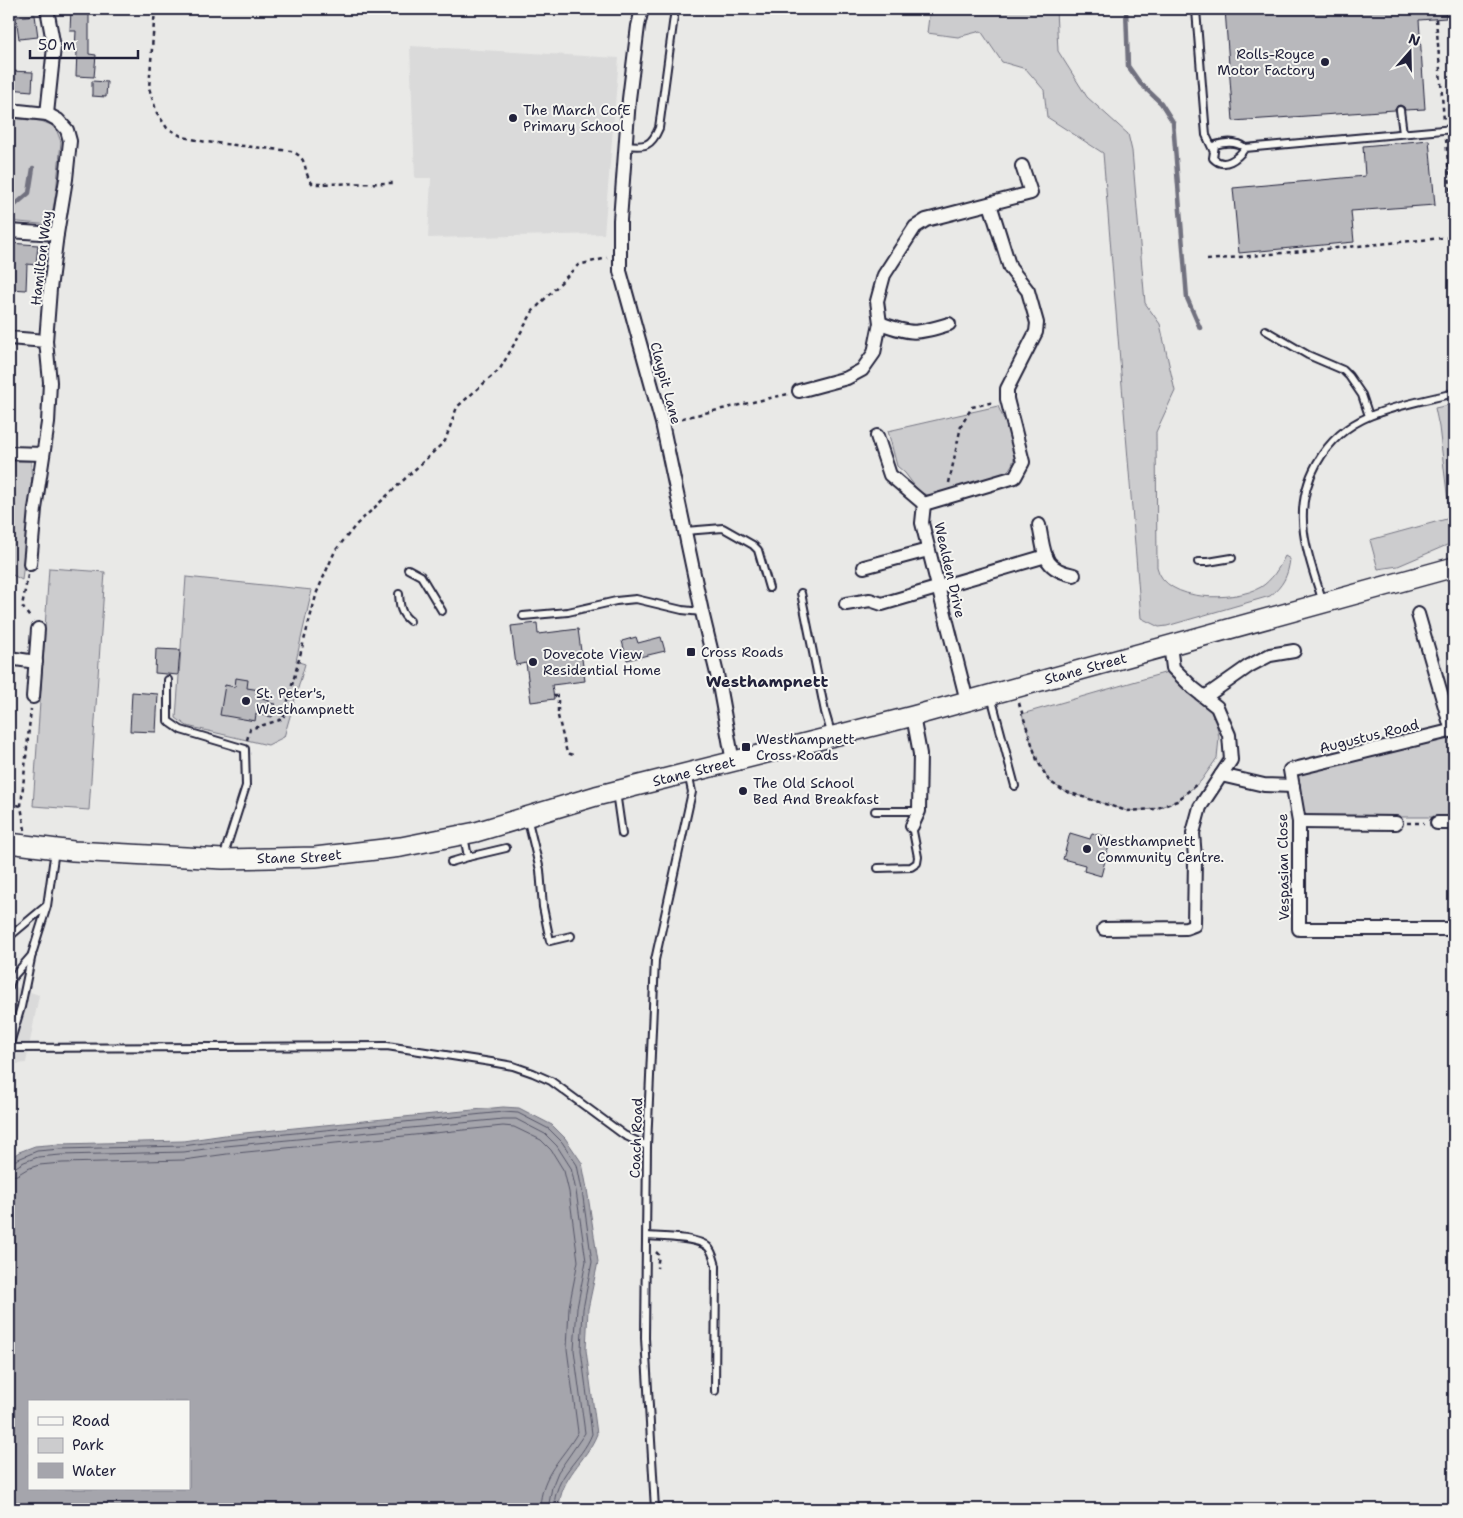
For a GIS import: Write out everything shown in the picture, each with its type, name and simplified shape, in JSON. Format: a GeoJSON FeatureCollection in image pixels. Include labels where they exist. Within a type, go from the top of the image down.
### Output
{"type":"FeatureCollection","features":[{"type":"Feature","properties":{"kind":"street"},"geometry":{"type":"LineString","coordinates":[[9,110],[47,114],[54,47],[47,9]]}},
{"type":"Feature","properties":{"kind":"street","name":"Claypit Lane"},"geometry":{"type":"LineString","coordinates":[[642,9],[638,26],[629,99],[620,220],[620,271],[662,423],[702,612],[718,674],[733,762]]}},
{"type":"Feature","properties":{"kind":"street","name":"Hamilton Way"},"geometry":{"type":"LineString","coordinates":[[30,564],[35,509],[48,423],[50,382],[46,341],[57,234],[70,141],[67,130],[58,120],[47,114]]}},
{"type":"Feature","properties":{"kind":"street"},"geometry":{"type":"LineString","coordinates":[[799,391],[847,378],[862,370],[874,353],[880,323],[877,302],[884,275],[915,227],[926,220],[1031,193],[1022,166]]}},
{"type":"Feature","properties":{"kind":"street"},"geometry":{"type":"LineString","coordinates":[[877,436],[890,475],[924,504],[1015,477],[1023,462],[1007,399],[1007,389],[1036,332],[1037,323],[1028,291],[1010,268],[990,204]]}},
{"type":"Feature","properties":{"kind":"street"},"geometry":{"type":"LineString","coordinates":[[9,231],[57,234]]}},
{"type":"Feature","properties":{"kind":"street"},"geometry":{"type":"LineString","coordinates":[[880,323],[905,332],[923,332],[949,324]]}},
{"type":"Feature","properties":{"kind":"street"},"geometry":{"type":"LineString","coordinates":[[9,338],[46,341]]}},
{"type":"Feature","properties":{"kind":"street"},"geometry":{"type":"LineString","coordinates":[[9,453],[43,454]]}},
{"type":"Feature","properties":{"kind":"street","name":"Wealden Drive"},"geometry":{"type":"LineString","coordinates":[[924,504],[922,523],[967,701]]}},
{"type":"Feature","properties":{"kind":"street"},"geometry":{"type":"LineString","coordinates":[[1038,525],[1046,556],[1051,567],[1061,573],[1074,575]]}},
{"type":"Feature","properties":{"kind":"street","name":"Wealden Drive"},"geometry":{"type":"LineString","coordinates":[[864,568],[928,550]]}},
{"type":"Feature","properties":{"kind":"street"},"geometry":{"type":"LineString","coordinates":[[846,604],[870,600],[882,604],[1046,556]]}},
{"type":"Feature","properties":{"kind":"street","name":"Stane Street"},"geometry":{"type":"LineString","coordinates":[[9,844],[223,859],[276,858],[401,848],[464,835],[616,791],[913,716],[1454,567]]}},
{"type":"Feature","properties":{"kind":"street"},"geometry":{"type":"LineString","coordinates":[[1418,614],[1453,730]]}},
{"type":"Feature","properties":{"kind":"street"},"geometry":{"type":"LineString","coordinates":[[32,697],[38,629]]}},
{"type":"Feature","properties":{"kind":"street"},"geometry":{"type":"LineString","coordinates":[[1104,929],[1186,928],[1194,925],[1195,876],[1193,833],[1200,807],[1231,760],[1229,735],[1217,707],[1173,668],[1170,646]]}},
{"type":"Feature","properties":{"kind":"street"},"geometry":{"type":"LineString","coordinates":[[1205,697],[1248,666],[1270,655],[1294,651]]}},
{"type":"Feature","properties":{"kind":"street"},"geometry":{"type":"LineString","coordinates":[[9,658],[36,662]]}},
{"type":"Feature","properties":{"kind":"street"},"geometry":{"type":"LineString","coordinates":[[912,826],[919,811],[920,754],[913,716]]}},
{"type":"Feature","properties":{"kind":"street","name":"Augustus Road"},"geometry":{"type":"LineString","coordinates":[[1290,770],[1453,730]]}},
{"type":"Feature","properties":{"kind":"street","name":"Vespasian Close"},"geometry":{"type":"LineString","coordinates":[[1290,770],[1299,822],[1299,929],[1454,929]]}},
{"type":"Feature","properties":{"kind":"street"},"geometry":{"type":"LineString","coordinates":[[1221,775],[1264,785],[1293,786]]}},
{"type":"Feature","properties":{"kind":"street"},"geometry":{"type":"LineString","coordinates":[[1299,822],[1396,823]]}},
{"type":"Feature","properties":{"kind":"street"},"geometry":{"type":"LineString","coordinates":[[1437,823],[1454,823]]}},
{"type":"Feature","properties":{"kind":"lane"},"geometry":{"type":"LineString","coordinates":[[626,145],[642,146],[650,144],[659,128],[675,9]]}},
{"type":"Feature","properties":{"kind":"lane"},"geometry":{"type":"LineString","coordinates":[[1196,10],[1206,135],[1213,150],[1213,158],[1216,162],[1226,163],[1236,159],[1245,148]]}},
{"type":"Feature","properties":{"kind":"lane"},"geometry":{"type":"LineString","coordinates":[[1400,110],[1403,133]]}},
{"type":"Feature","properties":{"kind":"lane"},"geometry":{"type":"LineString","coordinates":[[1213,150],[1215,145],[1222,143],[1240,144],[1245,148],[1454,129]]}},
{"type":"Feature","properties":{"kind":"lane"},"geometry":{"type":"LineString","coordinates":[[1265,330],[1308,355],[1343,370],[1350,376],[1362,395],[1370,416]]}},
{"type":"Feature","properties":{"kind":"lane"},"geometry":{"type":"LineString","coordinates":[[1323,604],[1303,532],[1302,506],[1308,479],[1320,458],[1334,440],[1350,427],[1370,416],[1454,393]]}},
{"type":"Feature","properties":{"kind":"lane"},"geometry":{"type":"LineString","coordinates":[[685,531],[723,528],[753,545],[758,550],[769,588]]}},
{"type":"Feature","properties":{"kind":"lane"},"geometry":{"type":"LineString","coordinates":[[1198,562],[1232,558]]}},
{"type":"Feature","properties":{"kind":"lane"},"geometry":{"type":"LineString","coordinates":[[408,569],[421,576],[442,611]]}},
{"type":"Feature","properties":{"kind":"lane"},"geometry":{"type":"LineString","coordinates":[[801,593],[825,712],[833,737]]}},
{"type":"Feature","properties":{"kind":"lane"},"geometry":{"type":"LineString","coordinates":[[399,594],[400,610],[403,616],[410,621]]}},
{"type":"Feature","properties":{"kind":"lane"},"geometry":{"type":"LineString","coordinates":[[523,616],[568,612],[616,601],[636,599],[682,610],[702,612]]}},
{"type":"Feature","properties":{"kind":"lane"},"geometry":{"type":"LineString","coordinates":[[168,680],[168,721],[181,730],[245,749],[246,786],[223,859]]}},
{"type":"Feature","properties":{"kind":"lane"},"geometry":{"type":"LineString","coordinates":[[991,694],[1016,786]]}},
{"type":"Feature","properties":{"kind":"lane","name":"Coach Road"},"geometry":{"type":"LineString","coordinates":[[655,1509],[645,1338],[647,1146],[655,960],[692,792],[688,772]]}},
{"type":"Feature","properties":{"kind":"lane"},"geometry":{"type":"LineString","coordinates":[[616,791],[622,834]]}},
{"type":"Feature","properties":{"kind":"lane"},"geometry":{"type":"LineString","coordinates":[[875,811],[919,811]]}},
{"type":"Feature","properties":{"kind":"lane"},"geometry":{"type":"LineString","coordinates":[[527,816],[540,870],[543,906],[550,941],[571,936]]}},
{"type":"Feature","properties":{"kind":"lane"},"geometry":{"type":"LineString","coordinates":[[878,868],[911,867],[917,863],[918,857],[912,826]]}},
{"type":"Feature","properties":{"kind":"lane"},"geometry":{"type":"LineString","coordinates":[[464,835],[468,857]]}},
{"type":"Feature","properties":{"kind":"lane"},"geometry":{"type":"LineString","coordinates":[[56,848],[47,906],[32,954],[25,992],[9,1048],[387,1046],[513,1066],[533,1073],[551,1081],[624,1135],[647,1146]]}},
{"type":"Feature","properties":{"kind":"lane"},"geometry":{"type":"LineString","coordinates":[[451,862],[506,848]]}},
{"type":"Feature","properties":{"kind":"lane"},"geometry":{"type":"LineString","coordinates":[[9,937],[47,906]]}},
{"type":"Feature","properties":{"kind":"lane"},"geometry":{"type":"LineString","coordinates":[[9,987],[12,978],[32,954]]}},
{"type":"Feature","properties":{"kind":"lane"},"geometry":{"type":"LineString","coordinates":[[647,1236],[693,1240],[707,1246],[713,1254],[716,1266],[715,1391]]}},
{"type":"Feature","properties":{"kind":"path"},"geometry":{"type":"LineString","coordinates":[[155,9],[149,88],[157,113],[167,128],[183,136],[206,142],[291,151],[300,155],[305,164],[309,180],[313,184],[394,183]]}},
{"type":"Feature","properties":{"kind":"path"},"geometry":{"type":"LineString","coordinates":[[1207,260],[1454,237]]}},
{"type":"Feature","properties":{"kind":"path"},"geometry":{"type":"LineString","coordinates":[[245,749],[250,730],[283,719],[317,592],[334,551],[356,525],[445,440],[457,407],[500,369],[533,311],[578,265],[620,255]]}},
{"type":"Feature","properties":{"kind":"path"},"geometry":{"type":"LineString","coordinates":[[662,423],[799,391]]}},
{"type":"Feature","properties":{"kind":"path"},"geometry":{"type":"LineString","coordinates":[[947,496],[961,426],[972,407],[1007,399]]}},
{"type":"Feature","properties":{"kind":"path"},"geometry":{"type":"LineString","coordinates":[[30,564],[22,606],[38,629]]}},
{"type":"Feature","properties":{"kind":"path"},"geometry":{"type":"LineString","coordinates":[[554,696],[558,696],[558,716],[567,753],[576,756]]}},
{"type":"Feature","properties":{"kind":"path"},"geometry":{"type":"LineString","coordinates":[[25,834],[21,806],[32,697]]}},
{"type":"Feature","properties":{"kind":"path"},"geometry":{"type":"LineString","coordinates":[[1017,698],[1037,760],[1049,781],[1064,791],[1126,811],[1155,809],[1177,801],[1201,781]]}},
{"type":"Feature","properties":{"kind":"path"},"geometry":{"type":"LineString","coordinates":[[9,803],[21,806]]}},
{"type":"Feature","properties":{"kind":"path"},"geometry":{"type":"LineString","coordinates":[[1396,823],[1437,823]]}},
{"type":"Feature","properties":{"kind":"shaded area","name":"The March CofE Primary School"},"geometry":{"type":"Polygon","coordinates":[[[410,46],[619,58],[604,234],[428,238],[431,178],[415,178],[410,46]]]}},
{"type":"Feature","properties":{"kind":"shaded area"},"geometry":{"type":"Polygon","coordinates":[[[9,985],[39,995],[26,1063],[9,1065],[9,985]]]}},
{"type":"Feature","properties":{"kind":"green space"},"geometry":{"type":"Polygon","coordinates":[[[930,9],[1056,9],[1058,51],[1087,97],[1128,134],[1132,151],[1145,303],[1160,324],[1175,391],[1156,432],[1157,567],[1163,579],[1173,587],[1187,593],[1219,597],[1249,592],[1261,587],[1269,581],[1285,556],[1290,559],[1288,571],[1282,584],[1270,596],[1167,626],[1159,627],[1141,618],[1103,153],[1047,117],[1044,90],[1026,69],[1002,62],[981,31],[958,37],[927,33],[930,9]]]}},
{"type":"Feature","properties":{"kind":"green space"},"geometry":{"type":"Polygon","coordinates":[[[9,118],[41,121],[51,125],[57,131],[61,142],[56,193],[50,225],[9,221],[9,118]]]}},
{"type":"Feature","properties":{"kind":"green space"},"geometry":{"type":"Polygon","coordinates":[[[1454,404],[1454,430],[1452,431],[1454,451],[1454,542],[1398,566],[1378,569],[1370,540],[1450,518],[1435,408],[1454,404]]]}},
{"type":"Feature","properties":{"kind":"green space"},"geometry":{"type":"Polygon","coordinates":[[[998,406],[1011,434],[1015,452],[1010,468],[1002,476],[932,496],[920,493],[905,473],[897,466],[888,431],[998,406]]]}},
{"type":"Feature","properties":{"kind":"green space"},"geometry":{"type":"Polygon","coordinates":[[[9,461],[31,461],[32,491],[22,580],[9,573],[9,461]]]}},
{"type":"Feature","properties":{"kind":"green space"},"geometry":{"type":"Polygon","coordinates":[[[49,568],[105,572],[89,810],[33,806],[49,568]]]}},
{"type":"Feature","properties":{"kind":"green space"},"geometry":{"type":"Polygon","coordinates":[[[186,577],[312,590],[296,661],[305,664],[284,737],[268,745],[187,726],[176,718],[186,577]]]}},
{"type":"Feature","properties":{"kind":"green space"},"geometry":{"type":"Polygon","coordinates":[[[1171,671],[1208,705],[1216,720],[1219,738],[1217,758],[1201,781],[1177,801],[1155,809],[1127,811],[1064,791],[1049,781],[1037,760],[1022,714],[1171,671]]]}},
{"type":"Feature","properties":{"kind":"green space"},"geometry":{"type":"Polygon","coordinates":[[[1454,734],[1454,817],[1303,817],[1295,773],[1454,734]]]}},
{"type":"Feature","properties":{"kind":"water"},"geometry":{"type":"Polygon","coordinates":[[[503,1107],[519,1108],[552,1125],[565,1138],[582,1163],[598,1262],[588,1309],[586,1350],[597,1434],[587,1453],[564,1487],[560,1497],[559,1509],[9,1509],[9,1159],[19,1152],[35,1146],[183,1141],[225,1135],[503,1107]]]}},
{"type":"Feature","properties":{"kind":"building"},"geometry":{"type":"Polygon","coordinates":[[[71,9],[89,9],[89,54],[96,55],[94,77],[76,76],[76,31],[70,31],[71,9]]]}},
{"type":"Feature","properties":{"kind":"building","name":"Rolls-Royce Motor Factory"},"geometry":{"type":"Polygon","coordinates":[[[1225,9],[1446,9],[1446,18],[1419,20],[1425,109],[1405,110],[1400,105],[1395,110],[1233,121],[1225,9]]]}},
{"type":"Feature","properties":{"kind":"building"},"geometry":{"type":"Polygon","coordinates":[[[35,15],[38,37],[19,39],[16,17],[35,15]]]}},
{"type":"Feature","properties":{"kind":"building"},"geometry":{"type":"Polygon","coordinates":[[[9,71],[33,72],[32,91],[9,89],[9,71]]]}},
{"type":"Feature","properties":{"kind":"building"},"geometry":{"type":"Polygon","coordinates":[[[92,81],[107,82],[106,97],[92,96],[92,81]]]}},
{"type":"Feature","properties":{"kind":"building"},"geometry":{"type":"Polygon","coordinates":[[[1429,140],[1435,205],[1351,211],[1354,242],[1239,253],[1233,188],[1365,176],[1363,146],[1429,140]]]}},
{"type":"Feature","properties":{"kind":"building"},"geometry":{"type":"Polygon","coordinates":[[[9,243],[38,245],[36,265],[27,264],[26,290],[11,289],[13,266],[9,266],[9,243]]]}},
{"type":"Feature","properties":{"kind":"building","name":"Dovecote View Residential Home"},"geometry":{"type":"Polygon","coordinates":[[[537,623],[538,634],[578,629],[585,681],[552,685],[554,699],[531,702],[526,663],[516,665],[511,626],[537,623]]]}},
{"type":"Feature","properties":{"kind":"building"},"geometry":{"type":"Polygon","coordinates":[[[636,637],[638,643],[661,637],[665,651],[627,660],[622,641],[636,637]]]}},
{"type":"Feature","properties":{"kind":"building"},"geometry":{"type":"Polygon","coordinates":[[[156,649],[180,650],[178,675],[155,673],[156,649]]]}},
{"type":"Feature","properties":{"kind":"building","name":"St. Peter's, Westhampnett"},"geometry":{"type":"Polygon","coordinates":[[[236,678],[248,680],[247,688],[260,690],[259,697],[275,704],[272,717],[256,714],[255,721],[220,715],[225,685],[235,687],[236,678]]]}},
{"type":"Feature","properties":{"kind":"building"},"geometry":{"type":"Polygon","coordinates":[[[132,692],[158,694],[156,732],[130,731],[132,692]]]}},
{"type":"Feature","properties":{"kind":"building","name":"Westhampnett Community Centre."},"geometry":{"type":"Polygon","coordinates":[[[1070,833],[1090,839],[1092,833],[1111,838],[1101,876],[1084,871],[1085,865],[1063,859],[1070,833]]]}},
{"type":"Feature","properties":{"kind":"waterway"},"geometry":{"type":"LineString","coordinates":[[1126,9],[1128,66],[1140,83],[1161,103],[1173,122],[1187,298],[1200,328]]}},
{"type":"Feature","properties":{"kind":"waterway"},"geometry":{"type":"LineString","coordinates":[[9,210],[29,193],[33,168]]}},
{"type":"Feature","properties":{"kind":"place","name":"Rolls-Royce Motor Factory"},"geometry":{"type":"Point","coordinates":[1325,62]}},
{"type":"Feature","properties":{"kind":"place","name":"The March CofE Primary School"},"geometry":{"type":"Point","coordinates":[513,118]}},
{"type":"Feature","properties":{"kind":"place","name":"Cross Roads"},"geometry":{"type":"Point","coordinates":[691,652]}},
{"type":"Feature","properties":{"kind":"place","name":"Dovecote View Residential Home"},"geometry":{"type":"Point","coordinates":[533,662]}},
{"type":"Feature","properties":{"kind":"place","name":"St. Peter's, Westhampnett"},"geometry":{"type":"Point","coordinates":[246,701]}},
{"type":"Feature","properties":{"kind":"place","name":"Westhampnett Cross Roads"},"geometry":{"type":"Point","coordinates":[746,747]}},
{"type":"Feature","properties":{"kind":"place","name":"The Old School Bed And Breakfast"},"geometry":{"type":"Point","coordinates":[743,791]}},
{"type":"Feature","properties":{"kind":"place","name":"Westhampnett Community Centre."},"geometry":{"type":"Point","coordinates":[1087,849]}},
{"type":"Feature","properties":{"kind":"district","name":"Westhampnett"},"geometry":{"type":"Point","coordinates":[767,681]}}]}
